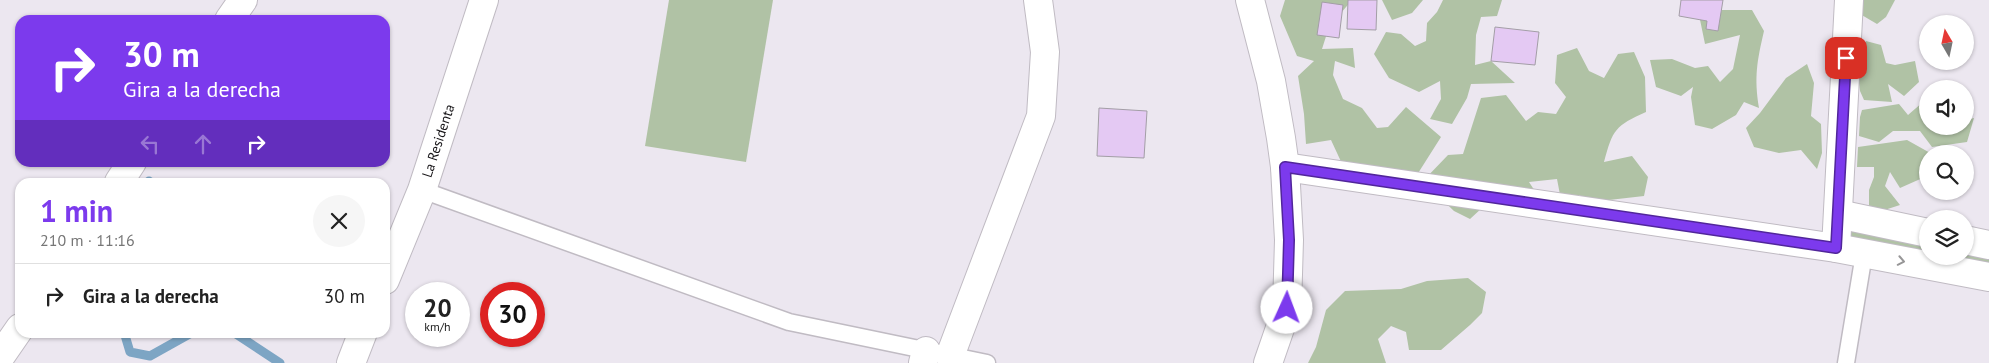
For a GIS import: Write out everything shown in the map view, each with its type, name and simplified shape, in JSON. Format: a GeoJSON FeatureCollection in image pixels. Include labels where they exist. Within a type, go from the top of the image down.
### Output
{"type":"FeatureCollection","features":[{"type":"Feature","properties":{"kind":"street"},"geometry":{"type":"LineString","coordinates":[[232,15],[243,0]]}},
{"type":"Feature","properties":{"kind":"street","name":"La Residenta"},"geometry":{"type":"LineString","coordinates":[[390,268],[422,190],[484,0]]}},
{"type":"Feature","properties":{"kind":"street"},"geometry":{"type":"LineString","coordinates":[[933,357],[1041,116],[1045,52],[1038,0]]}},
{"type":"Feature","properties":{"kind":"street"},"geometry":{"type":"LineString","coordinates":[[1250,0],[1271,81],[1285,167],[1289,240],[1287,308],[1268,363]]}},
{"type":"Feature","properties":{"kind":"street"},"geometry":{"type":"LineString","coordinates":[[1836,248],[1849,0]]}},
{"type":"Feature","properties":{"kind":"street"},"geometry":{"type":"LineString","coordinates":[[122,178],[129,167]]}},
{"type":"Feature","properties":{"kind":"street"},"geometry":{"type":"LineString","coordinates":[[1285,167],[1836,248],[1989,277]]}},
{"type":"Feature","properties":{"kind":"street"},"geometry":{"type":"LineString","coordinates":[[1838,214],[1919,231]]}},
{"type":"Feature","properties":{"kind":"street"},"geometry":{"type":"LineString","coordinates":[[1974,242],[1989,245]]}},
{"type":"Feature","properties":{"kind":"street"},"geometry":{"type":"LineString","coordinates":[[0,357],[15,335]]}},
{"type":"Feature","properties":{"kind":"street"},"geometry":{"type":"LineString","coordinates":[[351,363],[361,338]]}},
{"type":"Feature","properties":{"kind":"lane"},"geometry":{"type":"LineString","coordinates":[[422,190],[789,322],[933,357],[987,363]]}},
{"type":"Feature","properties":{"kind":"lane"},"geometry":{"type":"LineString","coordinates":[[1846,363],[1864,254]]}},
{"type":"Feature","properties":{"kind":"green space"},"geometry":{"type":"Polygon","coordinates":[[[669,0],[773,0],[746,162],[645,146],[669,0]]]}},
{"type":"Feature","properties":{"kind":"green space"},"geometry":{"type":"Polygon","coordinates":[[[1285,0],[1352,0],[1329,27],[1322,49],[1353,48],[1355,68],[1335,61],[1333,75],[1343,99],[1362,108],[1377,128],[1388,127],[1406,107],[1441,137],[1408,189],[1402,170],[1344,168],[1331,140],[1306,144],[1304,114],[1298,76],[1314,61],[1297,56],[1280,16],[1285,0]]]}},
{"type":"Feature","properties":{"kind":"green space"},"geometry":{"type":"Polygon","coordinates":[[[1382,0],[1423,0],[1412,13],[1392,20],[1382,0]]]}},
{"type":"Feature","properties":{"kind":"green space"},"geometry":{"type":"Polygon","coordinates":[[[1443,0],[1502,0],[1497,16],[1481,17],[1476,35],[1475,65],[1491,61],[1515,83],[1471,84],[1467,98],[1452,124],[1430,119],[1441,99],[1440,81],[1419,92],[1389,78],[1374,54],[1386,32],[1401,34],[1415,46],[1426,41],[1427,23],[1437,12],[1443,0]]]}},
{"type":"Feature","properties":{"kind":"green space"},"geometry":{"type":"Polygon","coordinates":[[[1862,0],[1895,0],[1886,17],[1877,24],[1860,14],[1862,0]]]}},
{"type":"Feature","properties":{"kind":"green space"},"geometry":{"type":"Polygon","coordinates":[[[1698,10],[1752,10],[1764,31],[1757,69],[1759,108],[1744,102],[1736,115],[1712,129],[1695,125],[1691,97],[1693,87],[1681,96],[1656,87],[1650,60],[1672,59],[1695,68],[1708,66],[1720,82],[1733,69],[1740,35],[1705,44],[1698,10]]]}},
{"type":"Feature","properties":{"kind":"green space"},"geometry":{"type":"Polygon","coordinates":[[[1866,41],[1881,45],[1886,63],[1895,65],[1915,61],[1919,82],[1904,96],[1888,84],[1892,102],[1864,100],[1860,91],[1856,60],[1866,41]]]}},
{"type":"Feature","properties":{"kind":"green space"},"geometry":{"type":"Polygon","coordinates":[[[1577,48],[1589,71],[1604,78],[1618,54],[1634,52],[1645,77],[1646,112],[1621,125],[1613,135],[1604,162],[1632,156],[1648,177],[1644,196],[1609,200],[1616,228],[1589,222],[1580,195],[1561,200],[1557,179],[1529,182],[1542,202],[1495,196],[1470,219],[1454,211],[1423,181],[1448,155],[1463,154],[1481,98],[1506,95],[1526,121],[1538,112],[1556,114],[1566,97],[1555,83],[1557,55],[1577,48]]]}},
{"type":"Feature","properties":{"kind":"green space"},"geometry":{"type":"Polygon","coordinates":[[[1807,64],[1814,83],[1811,116],[1821,124],[1822,153],[1817,169],[1801,150],[1779,153],[1754,147],[1746,128],[1760,113],[1786,78],[1807,64]]]}},
{"type":"Feature","properties":{"kind":"green space"},"geometry":{"type":"Polygon","coordinates":[[[1899,104],[1908,115],[1919,105],[1919,131],[1893,131],[1879,142],[1859,136],[1862,110],[1899,104]]]}},
{"type":"Feature","properties":{"kind":"green space"},"geometry":{"type":"Polygon","coordinates":[[[1923,135],[1969,135],[1967,142],[1930,145],[1923,135]]]}},
{"type":"Feature","properties":{"kind":"green space"},"geometry":{"type":"Polygon","coordinates":[[[1907,140],[1919,147],[1919,180],[1900,188],[1890,172],[1885,186],[1900,205],[1869,215],[1869,190],[1874,177],[1874,167],[1857,167],[1858,147],[1907,140]]]}},
{"type":"Feature","properties":{"kind":"green space"},"geometry":{"type":"Polygon","coordinates":[[[1847,229],[1919,241],[1919,255],[1850,241],[1847,229]]]}},
{"type":"Feature","properties":{"kind":"green space"},"geometry":{"type":"Polygon","coordinates":[[[1974,251],[1989,254],[1989,270],[1965,265],[1974,265],[1974,251]]]}},
{"type":"Feature","properties":{"kind":"green space"},"geometry":{"type":"Polygon","coordinates":[[[1468,278],[1486,292],[1482,313],[1441,350],[1409,350],[1406,332],[1391,326],[1378,339],[1386,363],[1308,363],[1316,347],[1326,310],[1345,291],[1401,289],[1427,281],[1468,278]]]}},
{"type":"Feature","properties":{"kind":"building"},"geometry":{"type":"Polygon","coordinates":[[[1348,0],[1377,0],[1376,30],[1347,29],[1348,0]]]}},
{"type":"Feature","properties":{"kind":"building"},"geometry":{"type":"Polygon","coordinates":[[[1681,0],[1723,0],[1718,31],[1706,29],[1707,21],[1679,16],[1681,0]]]}},
{"type":"Feature","properties":{"kind":"building"},"geometry":{"type":"Polygon","coordinates":[[[1322,2],[1343,5],[1339,38],[1317,35],[1322,2]]]}},
{"type":"Feature","properties":{"kind":"building"},"geometry":{"type":"Polygon","coordinates":[[[1495,27],[1539,32],[1535,65],[1491,61],[1495,27]]]}},
{"type":"Feature","properties":{"kind":"building"},"geometry":{"type":"Polygon","coordinates":[[[1099,108],[1147,111],[1144,158],[1097,156],[1099,108]]]}},
{"type":"Feature","properties":{"kind":"waterway"},"geometry":{"type":"LineString","coordinates":[[126,338],[130,352],[150,356],[182,338]]}},
{"type":"Feature","properties":{"kind":"waterway"},"geometry":{"type":"LineString","coordinates":[[242,338],[280,363]]}},
{"type":"Feature","properties":{"kind":"route"},"geometry":{"type":"LineString","coordinates":[[1287,308],[1289,240],[1285,167],[1836,248],[1846,58]]}}]}
